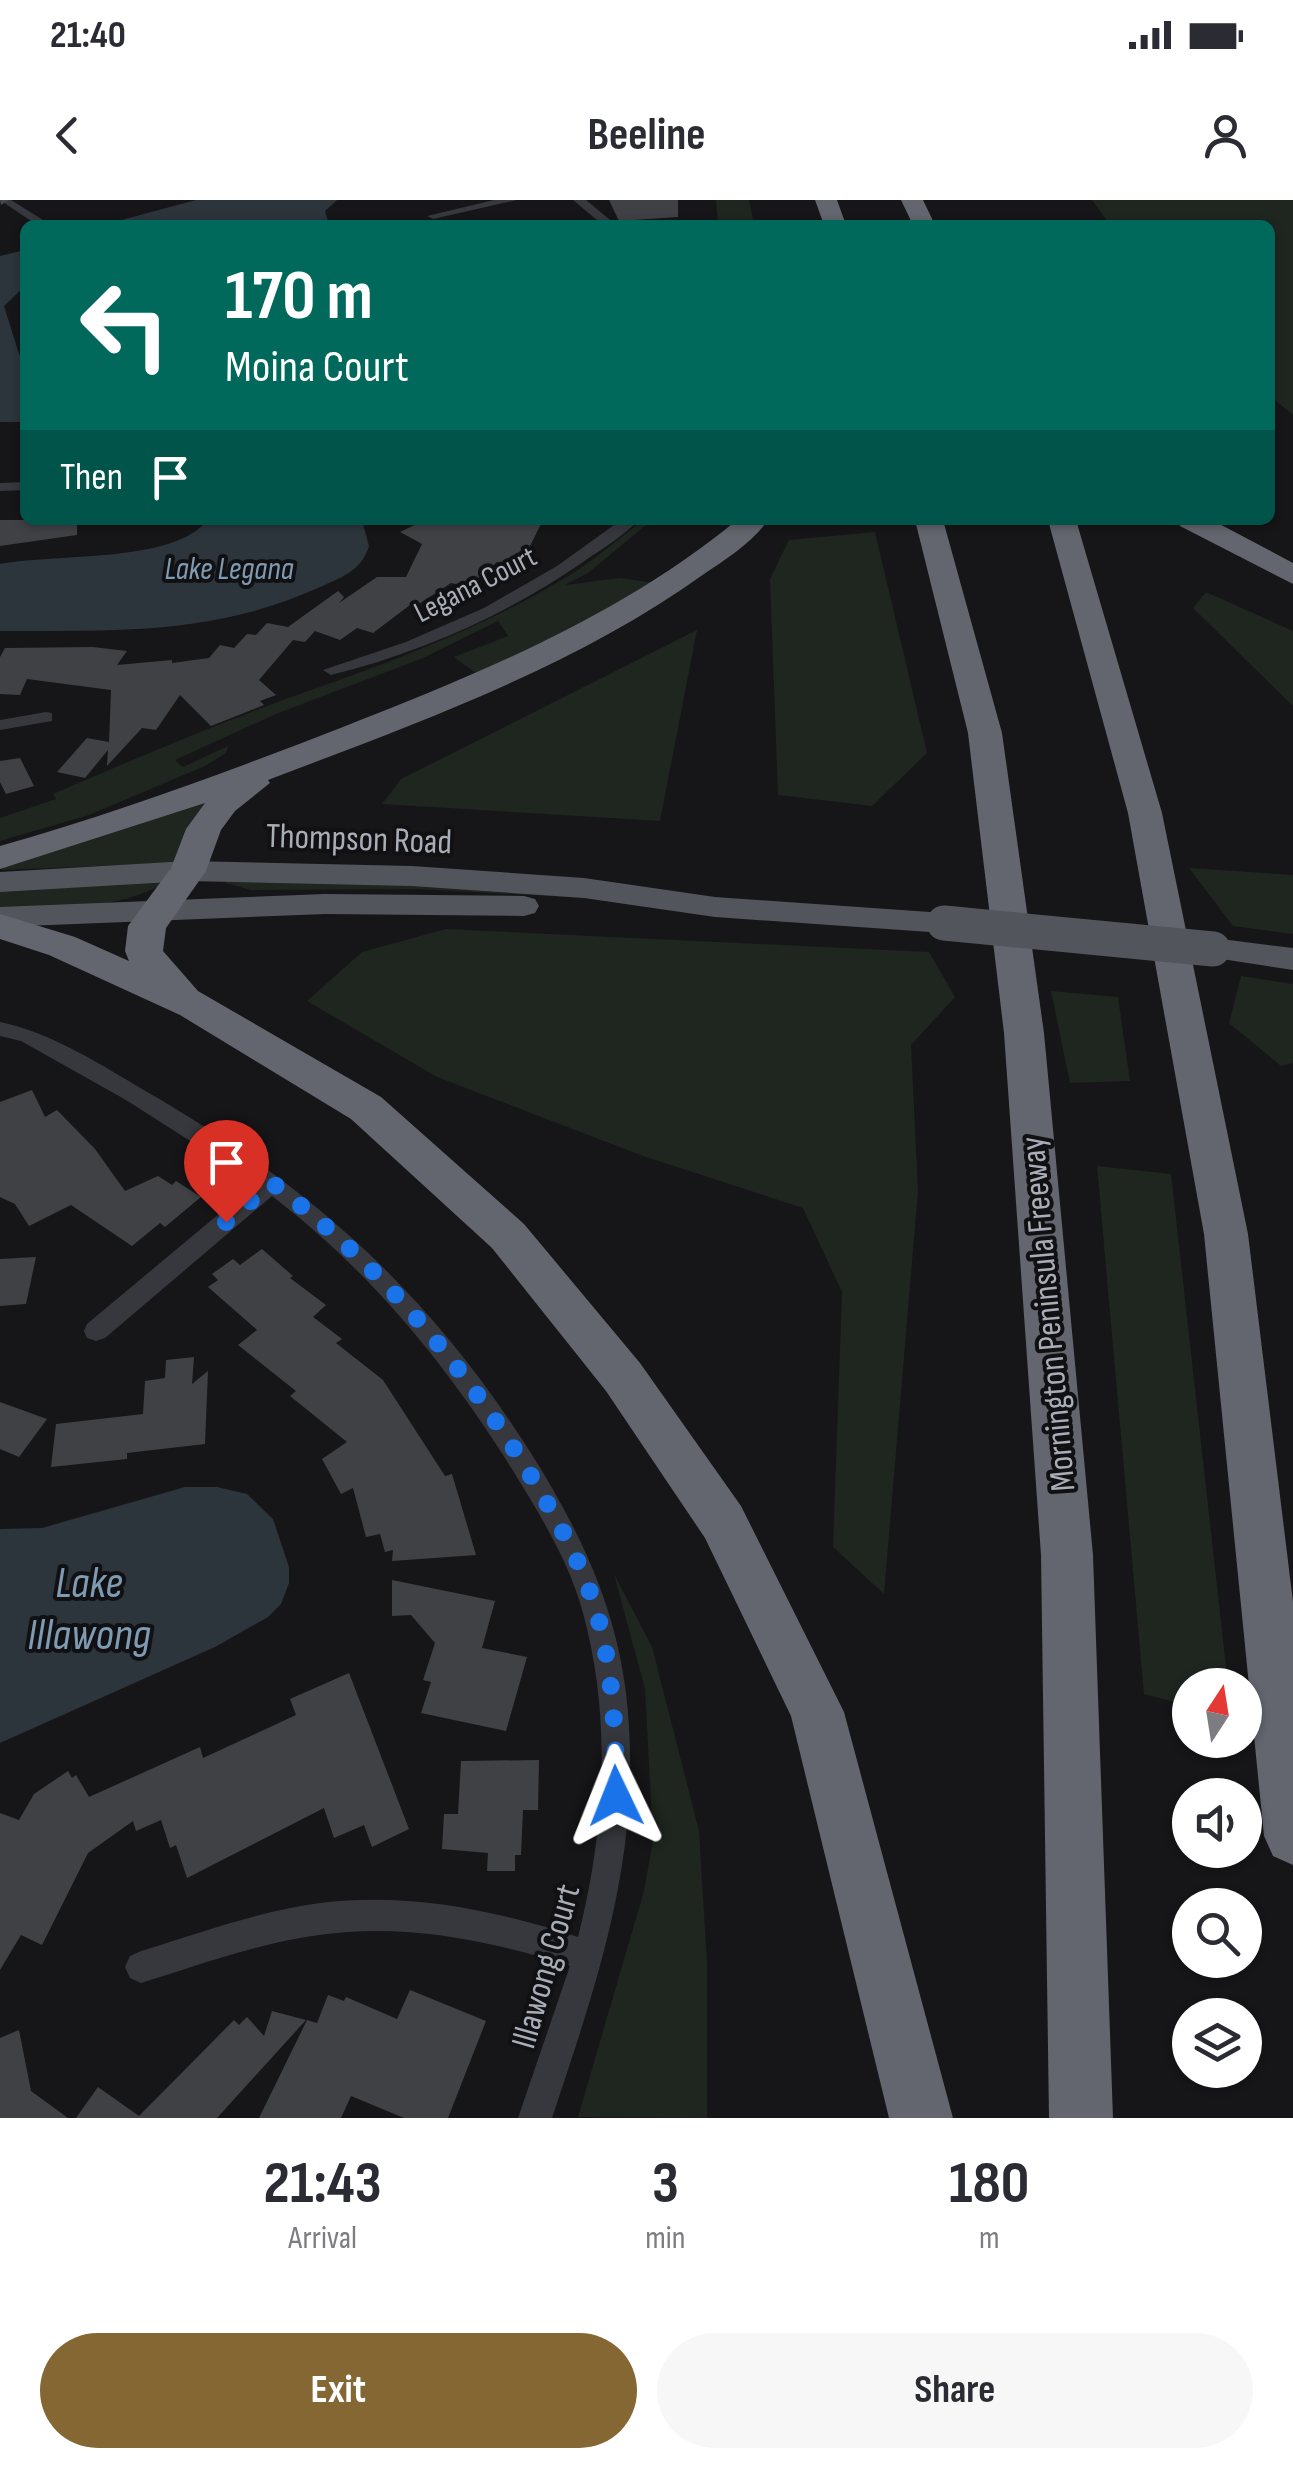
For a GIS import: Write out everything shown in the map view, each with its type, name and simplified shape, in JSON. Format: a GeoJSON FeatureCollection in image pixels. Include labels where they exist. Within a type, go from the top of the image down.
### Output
{"type":"FeatureCollection","features":[{"type":"Feature","properties":{"kind":"highway"},"geometry":{"type":"LineString","coordinates":[[0,858],[81,836],[291,759],[506,672],[590,634],[683,577],[748,525]]}},
{"type":"Feature","properties":{"kind":"highway","name":"Mornington Peninsula Freeway"},"geometry":{"type":"LineString","coordinates":[[930,525],[985,733],[1024,1033],[1067,1555],[1082,2118]]}},
{"type":"Feature","properties":{"kind":"highway"},"geometry":{"type":"LineString","coordinates":[[1063,525],[1146,813],[1226,1234],[1293,1836]]}},
{"type":"Feature","properties":{"kind":"highway"},"geometry":{"type":"LineString","coordinates":[[1200,525],[1293,574]]}},
{"type":"Feature","properties":{"kind":"highway"},"geometry":{"type":"LineString","coordinates":[[194,1005],[150,964],[144,951],[147,926],[188,871],[204,828],[223,803],[291,759]]}},
{"type":"Feature","properties":{"kind":"highway"},"geometry":{"type":"LineString","coordinates":[[0,926],[62,946],[194,1005],[366,1108],[508,1236],[623,1377],[723,1522],[817,1712],[921,2118]]}},
{"type":"Feature","properties":{"kind":"main road","name":"Thompson Road"},"geometry":{"type":"LineString","coordinates":[[0,882],[188,871],[440,878],[584,888],[715,907]]}},
{"type":"Feature","properties":{"kind":"main road","name":"Thompson Road"},"geometry":{"type":"LineString","coordinates":[[0,918],[159,908],[325,904],[715,907],[944,922],[1293,959]]}},
{"type":"Feature","properties":{"kind":"street"},"geometry":{"type":"LineString","coordinates":[[1,200],[36,220]]}},
{"type":"Feature","properties":{"kind":"street"},"geometry":{"type":"LineString","coordinates":[[434,216],[511,200]]}},
{"type":"Feature","properties":{"kind":"street"},"geometry":{"type":"LineString","coordinates":[[579,200],[604,220]]}},
{"type":"Feature","properties":{"kind":"street","name":"Legana Court"},"geometry":{"type":"LineString","coordinates":[[331,670],[422,643],[503,604],[579,561],[625,525]]}},
{"type":"Feature","properties":{"kind":"street"},"geometry":{"type":"LineString","coordinates":[[0,724],[46,717]]}},
{"type":"Feature","properties":{"kind":"street","name":"Illawong Court"},"geometry":{"type":"LineString","coordinates":[[0,1029],[27,1034],[213,1142],[272,1183],[371,1266],[457,1365],[541,1493],[588,1587],[606,1659],[616,1779],[609,1864],[590,1957],[535,2118]]}},
{"type":"Feature","properties":{"kind":"street"},"geometry":{"type":"LineString","coordinates":[[96,1332],[272,1183]]}},
{"type":"Feature","properties":{"kind":"street"},"geometry":{"type":"LineString","coordinates":[[141,1967],[284,1925],[364,1915],[426,1917],[484,1926],[590,1957]]}},
{"type":"Feature","properties":{"kind":"shaded area"},"geometry":{"type":"Polygon","coordinates":[[[716,200],[749,200],[753,220],[718,220],[716,200]]]}},
{"type":"Feature","properties":{"kind":"shaded area"},"geometry":{"type":"Polygon","coordinates":[[[1092,200],[1293,200],[1293,415],[1275,400],[1275,220],[1106,220],[1092,200]]]}},
{"type":"Feature","properties":{"kind":"shaded area"},"geometry":{"type":"Polygon","coordinates":[[[637,525],[646,525],[588,573],[565,585],[620,578],[654,583],[590,622],[477,674],[454,657],[508,636],[498,621],[423,658],[276,714],[175,760],[183,767],[228,746],[226,753],[205,766],[89,815],[0,841],[0,818],[56,799],[53,794],[175,742],[472,627],[538,594],[637,525]]]}},
{"type":"Feature","properties":{"kind":"shaded area"},"geometry":{"type":"Polygon","coordinates":[[[875,532],[927,753],[872,806],[778,795],[770,579],[789,540],[875,532]]]}},
{"type":"Feature","properties":{"kind":"shaded area"},"geometry":{"type":"Polygon","coordinates":[[[1206,592],[1293,631],[1293,706],[1193,608],[1206,592]]]}},
{"type":"Feature","properties":{"kind":"shaded area"},"geometry":{"type":"Polygon","coordinates":[[[697,630],[660,821],[382,804],[401,779],[697,630]]]}},
{"type":"Feature","properties":{"kind":"shaded area"},"geometry":{"type":"Polygon","coordinates":[[[236,782],[175,863],[1,870],[4,865],[236,782]]]}},
{"type":"Feature","properties":{"kind":"shaded area"},"geometry":{"type":"Polygon","coordinates":[[[1189,868],[1293,875],[1293,934],[1233,926],[1189,868]]]}},
{"type":"Feature","properties":{"kind":"shaded area"},"geometry":{"type":"Polygon","coordinates":[[[165,882],[147,892],[107,903],[0,909],[0,891],[165,882]]]}},
{"type":"Feature","properties":{"kind":"shaded area"},"geometry":{"type":"Polygon","coordinates":[[[226,883],[481,883],[587,898],[418,889],[251,890],[226,883]]]}},
{"type":"Feature","properties":{"kind":"shaded area"},"geometry":{"type":"Polygon","coordinates":[[[446,929],[929,952],[955,997],[911,1045],[918,1191],[884,1594],[833,1547],[842,1292],[803,1208],[643,1156],[437,1077],[307,1001],[362,952],[446,929]]]}},
{"type":"Feature","properties":{"kind":"shaded area"},"geometry":{"type":"Polygon","coordinates":[[[1241,976],[1293,984],[1293,1063],[1281,1066],[1229,1023],[1241,976]]]}},
{"type":"Feature","properties":{"kind":"shaded area"},"geometry":{"type":"Polygon","coordinates":[[[1051,991],[1118,997],[1130,1081],[1070,1083],[1051,991]]]}},
{"type":"Feature","properties":{"kind":"shaded area"},"geometry":{"type":"Polygon","coordinates":[[[1097,1166],[1171,1174],[1226,1668],[1172,1668],[1172,1701],[1144,1694],[1097,1166]]]}},
{"type":"Feature","properties":{"kind":"shaded area"},"geometry":{"type":"Polygon","coordinates":[[[614,1574],[652,1647],[699,1831],[707,1963],[707,2118],[578,2117],[644,1891],[653,1840],[645,1689],[614,1574]]]}},
{"type":"Feature","properties":{"kind":"water"},"geometry":{"type":"Polygon","coordinates":[[[196,200],[337,200],[325,211],[328,220],[122,220],[196,200]]]}},
{"type":"Feature","properties":{"kind":"water"},"geometry":{"type":"Polygon","coordinates":[[[20,251],[20,291],[4,306],[20,355],[20,422],[0,422],[0,256],[20,251]]]}},
{"type":"Feature","properties":{"kind":"water","name":"Lake Legana"},"geometry":{"type":"Polygon","coordinates":[[[202,525],[363,525],[369,546],[356,568],[342,577],[278,604],[239,615],[123,630],[0,631],[0,564],[141,550],[191,534],[202,525]]]}},
{"type":"Feature","properties":{"kind":"water","name":"Lake Illawong"},"geometry":{"type":"Polygon","coordinates":[[[185,1487],[217,1487],[247,1494],[273,1519],[289,1567],[289,1583],[281,1604],[268,1617],[215,1647],[0,1743],[0,1529],[42,1528],[185,1487]]]}},
{"type":"Feature","properties":{"kind":"building"},"geometry":{"type":"Polygon","coordinates":[[[609,200],[678,200],[678,217],[619,220],[609,200]]]}},
{"type":"Feature","properties":{"kind":"building"},"geometry":{"type":"Polygon","coordinates":[[[0,520],[20,520],[20,525],[77,525],[77,535],[0,546],[0,520]]]}},
{"type":"Feature","properties":{"kind":"building"},"geometry":{"type":"Polygon","coordinates":[[[415,525],[540,525],[526,554],[516,553],[511,563],[497,562],[469,587],[451,583],[419,604],[414,602],[373,633],[357,628],[340,640],[315,631],[305,642],[293,640],[259,680],[276,695],[260,701],[264,705],[211,726],[180,695],[156,730],[142,728],[107,766],[108,750],[85,778],[57,772],[87,738],[109,742],[111,690],[27,679],[20,695],[0,694],[0,657],[5,648],[93,647],[127,651],[117,665],[172,663],[209,658],[220,645],[234,648],[247,634],[256,635],[267,623],[288,627],[338,591],[344,597],[339,603],[377,577],[406,577],[422,544],[400,532],[415,525]]]}},
{"type":"Feature","properties":{"kind":"building"},"geometry":{"type":"Polygon","coordinates":[[[20,758],[34,786],[6,794],[0,782],[0,761],[20,758]]]}},
{"type":"Feature","properties":{"kind":"building"},"geometry":{"type":"Polygon","coordinates":[[[32,1090],[45,1117],[57,1110],[95,1149],[125,1191],[158,1176],[172,1185],[176,1181],[201,1197],[165,1227],[160,1223],[132,1246],[71,1205],[29,1226],[15,1204],[0,1197],[0,1102],[32,1090]]]}},
{"type":"Feature","properties":{"kind":"building"},"geometry":{"type":"Polygon","coordinates":[[[262,1249],[293,1276],[290,1278],[326,1305],[313,1317],[342,1339],[336,1343],[383,1380],[445,1476],[452,1474],[476,1555],[392,1561],[393,1550],[385,1552],[380,1534],[366,1537],[353,1488],[341,1494],[322,1459],[347,1442],[290,1396],[296,1391],[238,1345],[257,1330],[208,1287],[218,1280],[212,1274],[233,1259],[240,1265],[262,1249]]]}},
{"type":"Feature","properties":{"kind":"building"},"geometry":{"type":"Polygon","coordinates":[[[36,1257],[26,1304],[0,1306],[0,1259],[36,1257]]]}},
{"type":"Feature","properties":{"kind":"building"},"geometry":{"type":"Polygon","coordinates":[[[194,1357],[192,1384],[208,1371],[205,1444],[127,1453],[127,1459],[51,1467],[56,1424],[143,1414],[145,1381],[165,1378],[166,1360],[194,1357]]]}},
{"type":"Feature","properties":{"kind":"building"},"geometry":{"type":"Polygon","coordinates":[[[0,1402],[47,1419],[19,1457],[0,1449],[0,1402]]]}},
{"type":"Feature","properties":{"kind":"building"},"geometry":{"type":"Polygon","coordinates":[[[392,1580],[495,1601],[482,1648],[527,1657],[506,1731],[421,1713],[431,1682],[423,1680],[435,1643],[411,1615],[392,1616],[392,1580]]]}},
{"type":"Feature","properties":{"kind":"building"},"geometry":{"type":"Polygon","coordinates":[[[349,1673],[409,1829],[372,1847],[364,1825],[334,1838],[324,1808],[187,1878],[176,1845],[170,1848],[161,1820],[136,1831],[133,1821],[88,1853],[42,1945],[21,1935],[0,1970],[0,1813],[19,1820],[34,1794],[68,1771],[72,1778],[76,1775],[89,1797],[200,1747],[203,1758],[296,1715],[290,1699],[349,1673]]]}},
{"type":"Feature","properties":{"kind":"building"},"geometry":{"type":"Polygon","coordinates":[[[539,1760],[538,1810],[523,1810],[521,1855],[515,1855],[515,1871],[487,1871],[488,1853],[442,1849],[444,1814],[458,1814],[461,1761],[539,1760]]]}},
{"type":"Feature","properties":{"kind":"building"},"geometry":{"type":"Polygon","coordinates":[[[410,1990],[486,2021],[448,2118],[404,2118],[351,2096],[341,2118],[259,2118],[307,2020],[317,2023],[328,1995],[344,2001],[346,1997],[397,2019],[410,1990]]]}},
{"type":"Feature","properties":{"kind":"building"},"geometry":{"type":"Polygon","coordinates":[[[272,2011],[306,2020],[217,2118],[76,2118],[98,2087],[139,2116],[234,2020],[239,2025],[247,2017],[264,2036],[272,2011]]]}},
{"type":"Feature","properties":{"kind":"building"},"geometry":{"type":"Polygon","coordinates":[[[19,2030],[31,2091],[68,2118],[0,2118],[0,2038],[19,2030]]]}},
{"type":"Feature","properties":{"kind":"route"},"geometry":{"type":"LineString","coordinates":[[226,1222],[272,1183],[371,1266],[476,1390],[541,1493],[588,1587],[606,1659],[616,1796]]}}]}
